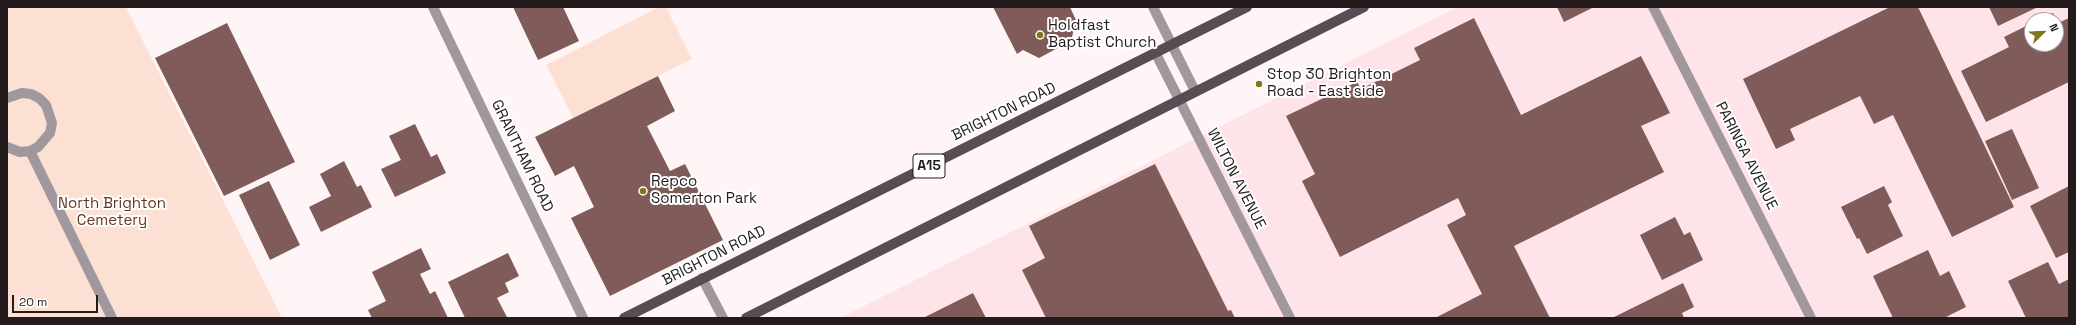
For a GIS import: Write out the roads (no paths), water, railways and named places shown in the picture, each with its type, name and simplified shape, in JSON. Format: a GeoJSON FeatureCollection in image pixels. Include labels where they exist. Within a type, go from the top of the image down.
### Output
{"type":"FeatureCollection","features":[{"type":"Feature","properties":{"kind":"main road","name":"BRIGHTON ROAD"},"geometry":{"type":"LineString","coordinates":[[624,318],[1156,54],[1247,7]]}},
{"type":"Feature","properties":{"kind":"main road"},"geometry":{"type":"LineString","coordinates":[[746,318],[1364,7]]}},
{"type":"Feature","properties":{"kind":"street","name":"GRANTHAM ROAD"},"geometry":{"type":"LineString","coordinates":[[433,7],[583,318]]}},
{"type":"Feature","properties":{"kind":"street"},"geometry":{"type":"LineString","coordinates":[[1153,7],[1195,91]]}},
{"type":"Feature","properties":{"kind":"street","name":"PARINGA AVENUE"},"geometry":{"type":"LineString","coordinates":[[1653,7],[1811,318]]}},
{"type":"Feature","properties":{"kind":"street","name":"WILTON AVENUE"},"geometry":{"type":"LineString","coordinates":[[1156,54],[1290,318]]}},
{"type":"Feature","properties":{"kind":"street"},"geometry":{"type":"LineString","coordinates":[[7,98],[22,93],[31,94],[46,105],[51,114],[50,133],[42,144],[30,151],[20,152],[7,147]]}},
{"type":"Feature","properties":{"kind":"street"},"geometry":{"type":"LineString","coordinates":[[30,151],[112,318]]}},
{"type":"Feature","properties":{"kind":"street"},"geometry":{"type":"LineString","coordinates":[[702,278],[724,318]]}},
{"type":"Feature","properties":{"kind":"place","name":"Holdfast Baptist Church"},"geometry":{"type":"Point","coordinates":[1040,35]}},
{"type":"Feature","properties":{"kind":"place","name":"Stop 30 Brighton Road - East side"},"geometry":{"type":"Point","coordinates":[1259,84]}},
{"type":"Feature","properties":{"kind":"place","name":"Repco Somerton Park"},"geometry":{"type":"Point","coordinates":[643,191]}},
{"type":"Feature","properties":{"kind":"park label","name":"North Brighton Cemetery"},"geometry":{"type":"Point","coordinates":[112,212]}}]}
